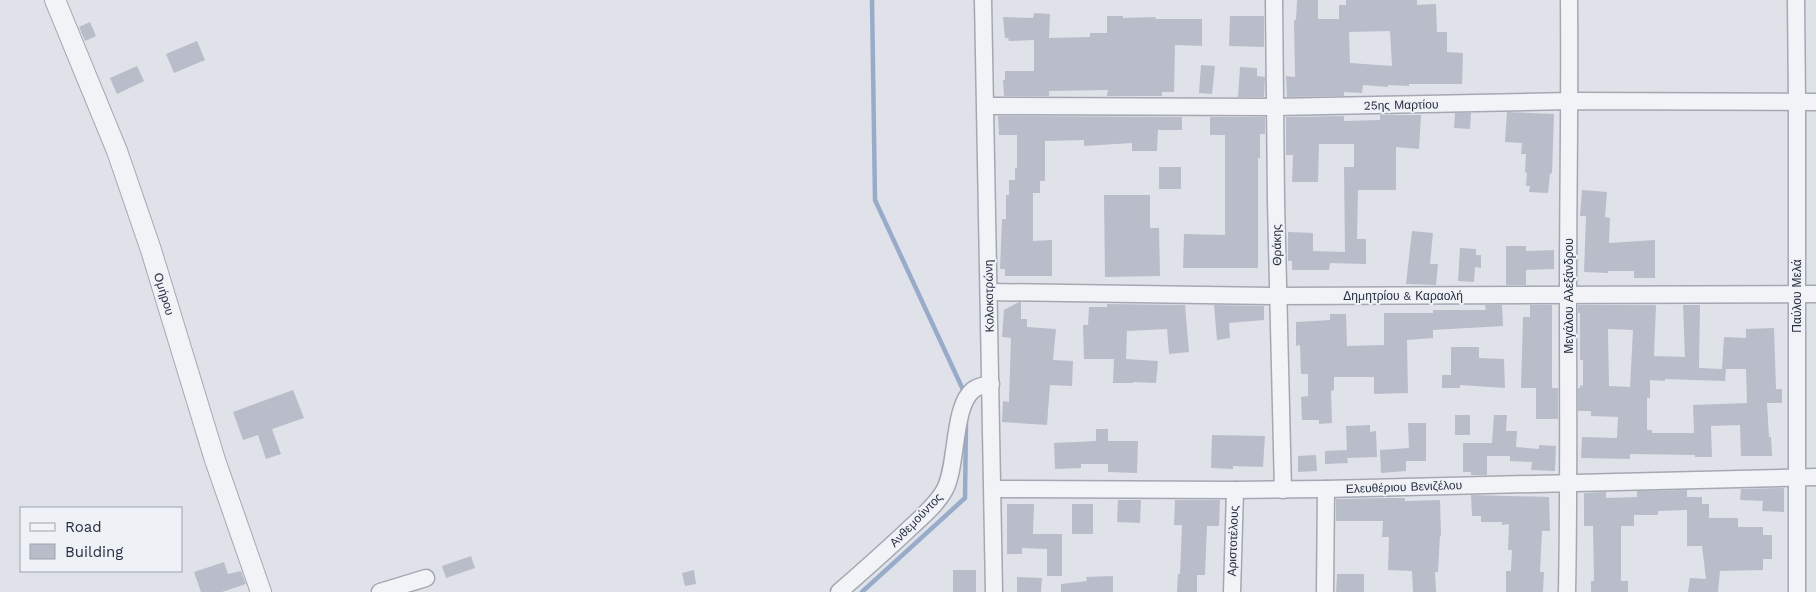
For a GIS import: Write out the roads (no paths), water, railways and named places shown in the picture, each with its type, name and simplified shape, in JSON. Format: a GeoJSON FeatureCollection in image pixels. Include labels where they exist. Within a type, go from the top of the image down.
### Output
{"type":"FeatureCollection","features":[{"type":"Feature","properties":{"kind":"street","name":"Ομήρου"},"geometry":{"type":"LineString","coordinates":[[56,0],[117,151],[151,250],[215,460],[261,592]]}},
{"type":"Feature","properties":{"kind":"street","name":"Κολοκοτρώνη"},"geometry":{"type":"LineString","coordinates":[[982,0],[986,106],[994,592]]}},
{"type":"Feature","properties":{"kind":"street","name":"Θράκης"},"geometry":{"type":"LineString","coordinates":[[1274,0],[1283,490]]}},
{"type":"Feature","properties":{"kind":"street","name":"Μεγάλου Αλεξάνδρου"},"geometry":{"type":"LineString","coordinates":[[1567,592],[1570,482],[1568,294],[1569,0]]}},
{"type":"Feature","properties":{"kind":"street","name":"Παύλου Μελά"},"geometry":{"type":"LineString","coordinates":[[1796,0],[1797,592]]}},
{"type":"Feature","properties":{"kind":"street","name":"25ης Μαρτίου"},"geometry":{"type":"LineString","coordinates":[[986,106],[1275,107],[1570,101],[1816,102]]}},
{"type":"Feature","properties":{"kind":"street","name":"Δημητρίου & Καραολή"},"geometry":{"type":"LineString","coordinates":[[989,292],[1278,296],[1816,294]]}},
{"type":"Feature","properties":{"kind":"street","name":"Ανθεμούντος"},"geometry":{"type":"LineString","coordinates":[[839,592],[924,515],[944,491],[954,455],[956,437],[966,397],[974,388],[991,384]]}},
{"type":"Feature","properties":{"kind":"street","name":"Ελευθέριου Βενιζέλου"},"geometry":{"type":"LineString","coordinates":[[993,489],[1283,490],[1816,477]]}},
{"type":"Feature","properties":{"kind":"street"},"geometry":{"type":"LineString","coordinates":[[1325,592],[1326,489]]}},
{"type":"Feature","properties":{"kind":"street","name":"Αριστοτέλους"},"geometry":{"type":"LineString","coordinates":[[1232,592],[1235,490]]}},
{"type":"Feature","properties":{"kind":"street"},"geometry":{"type":"LineString","coordinates":[[380,592],[426,578]]}},
{"type":"Feature","properties":{"kind":"waterway"},"geometry":{"type":"LineString","coordinates":[[872,0],[875,200],[965,394]]}},
{"type":"Feature","properties":{"kind":"waterway"},"geometry":{"type":"LineString","coordinates":[[862,592],[965,498],[966,421]]}}]}
